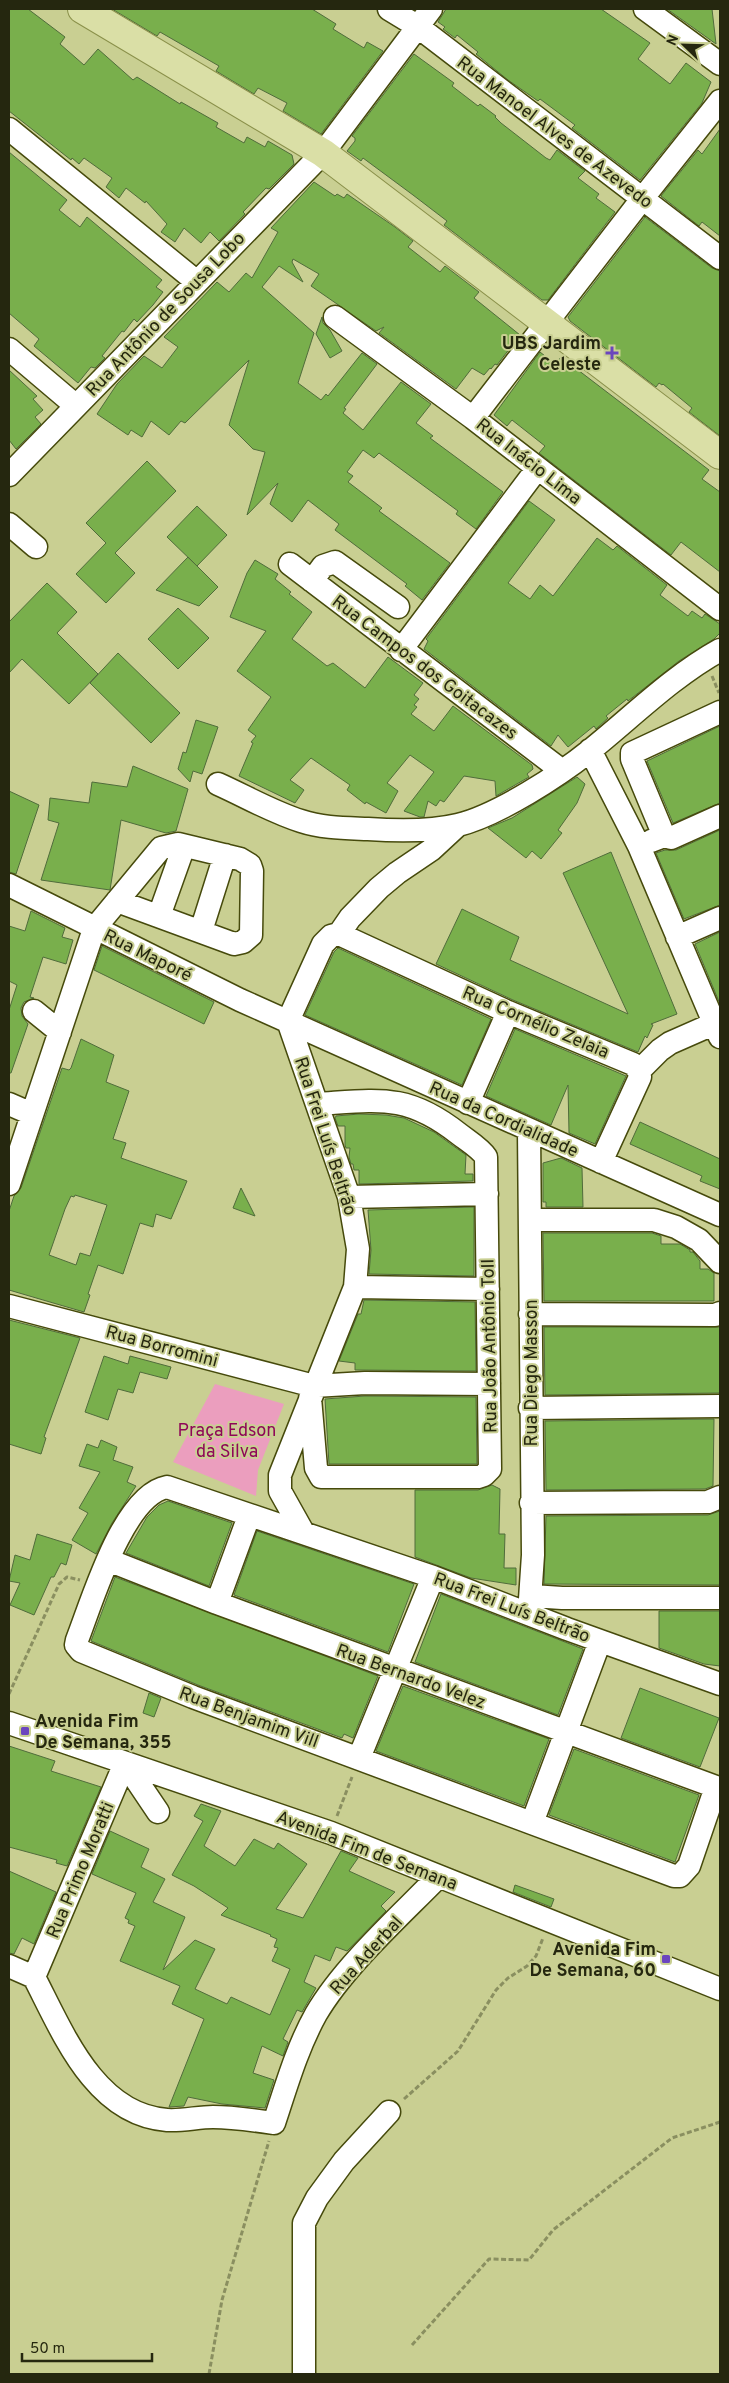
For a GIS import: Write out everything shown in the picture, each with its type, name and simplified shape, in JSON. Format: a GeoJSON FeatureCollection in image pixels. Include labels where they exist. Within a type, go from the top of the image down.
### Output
{"type":"FeatureCollection","features":[{"type":"Feature","properties":{"kind":"main road"},"geometry":{"type":"LineString","coordinates":[[82,9],[323,153],[720,454]]}},
{"type":"Feature","properties":{"kind":"street","name":"Rua Manoel Alves de Azevedo"},"geometry":{"type":"LineString","coordinates":[[389,9],[417,26],[720,258]]}},
{"type":"Feature","properties":{"kind":"street","name":"Rua Antônio de Sousa Lobo"},"geometry":{"type":"LineString","coordinates":[[9,475],[75,405],[323,153],[431,9]]}},
{"type":"Feature","properties":{"kind":"street"},"geometry":{"type":"LineString","coordinates":[[645,9],[720,64]]}},
{"type":"Feature","properties":{"kind":"street"},"geometry":{"type":"LineString","coordinates":[[473,418],[642,198],[720,101]]}},
{"type":"Feature","properties":{"kind":"street"},"geometry":{"type":"LineString","coordinates":[[9,129],[197,282]]}},
{"type":"Feature","properties":{"kind":"street","name":"Rua Inácio Lima"},"geometry":{"type":"LineString","coordinates":[[335,317],[473,418],[720,609]]}},
{"type":"Feature","properties":{"kind":"street"},"geometry":{"type":"LineString","coordinates":[[9,349],[75,405]]}},
{"type":"Feature","properties":{"kind":"street"},"geometry":{"type":"LineString","coordinates":[[401,650],[537,469]]}},
{"type":"Feature","properties":{"kind":"street"},"geometry":{"type":"LineString","coordinates":[[9,524],[36,547]]}},
{"type":"Feature","properties":{"kind":"street"},"geometry":{"type":"LineString","coordinates":[[312,581],[323,566],[334,562],[398,607]]}},
{"type":"Feature","properties":{"kind":"street","name":"Rua Campos dos Goitacazes"},"geometry":{"type":"LineString","coordinates":[[290,564],[561,770]]}},
{"type":"Feature","properties":{"kind":"street"},"geometry":{"type":"LineString","coordinates":[[218,784],[300,821],[329,828],[429,829],[458,825],[508,804],[561,770],[590,750],[677,679],[720,650]]}},
{"type":"Feature","properties":{"kind":"street"},"geometry":{"type":"LineString","coordinates":[[664,836],[632,759],[632,753],[720,712]]}},
{"type":"Feature","properties":{"kind":"street"},"geometry":{"type":"LineString","coordinates":[[590,750],[639,846],[676,937],[718,1028],[665,1047],[639,1071],[640,1077],[602,1162]]}},
{"type":"Feature","properties":{"kind":"street"},"geometry":{"type":"LineString","coordinates":[[639,846],[664,836],[671,838],[720,816]]}},
{"type":"Feature","properties":{"kind":"street"},"geometry":{"type":"LineString","coordinates":[[288,1021],[324,944],[331,936],[339,934],[350,918],[379,888],[406,866],[431,850],[458,825]]}},
{"type":"Feature","properties":{"kind":"street"},"geometry":{"type":"LineString","coordinates":[[9,1184],[94,929],[117,901],[161,848],[169,845],[184,846],[245,861],[252,870],[251,935],[243,942],[234,944],[117,901]]}},
{"type":"Feature","properties":{"kind":"street"},"geometry":{"type":"LineString","coordinates":[[160,916],[184,846]]}},
{"type":"Feature","properties":{"kind":"street"},"geometry":{"type":"LineString","coordinates":[[201,932],[225,855]]}},
{"type":"Feature","properties":{"kind":"street","name":"Rua Maporé"},"geometry":{"type":"LineString","coordinates":[[9,885],[94,929],[288,1021]]}},
{"type":"Feature","properties":{"kind":"street"},"geometry":{"type":"LineString","coordinates":[[676,937],[720,918]]}},
{"type":"Feature","properties":{"kind":"street","name":"Rua Cornélio Zelaia"},"geometry":{"type":"LineString","coordinates":[[339,934],[508,1012],[633,1064],[639,1071]]}},
{"type":"Feature","properties":{"kind":"street"},"geometry":{"type":"LineString","coordinates":[[34,1011],[60,1032]]}},
{"type":"Feature","properties":{"kind":"street"},"geometry":{"type":"LineString","coordinates":[[468,1103],[508,1012]]}},
{"type":"Feature","properties":{"kind":"street","name":"Rua da Cordialidade"},"geometry":{"type":"LineString","coordinates":[[288,1021],[720,1216]]}},
{"type":"Feature","properties":{"kind":"street","name":"Rua Frei Luís Beltrão"},"geometry":{"type":"LineString","coordinates":[[288,1021],[349,1197],[358,1249],[355,1287],[280,1475],[280,1491],[303,1532]]}},
{"type":"Feature","properties":{"kind":"street","name":"Rua João Antônio Toll"},"geometry":{"type":"LineString","coordinates":[[312,1392],[316,1468],[321,1476],[478,1476],[487,1472],[491,1465],[487,1162],[483,1153],[452,1129],[418,1109],[399,1102],[381,1100],[317,1104]]}},
{"type":"Feature","properties":{"kind":"street"},"geometry":{"type":"LineString","coordinates":[[9,1104],[32,1114]]}},
{"type":"Feature","properties":{"kind":"street","name":"Rua Diego Masson"},"geometry":{"type":"LineString","coordinates":[[529,1131],[531,1220],[531,1605]]}},
{"type":"Feature","properties":{"kind":"street"},"geometry":{"type":"LineString","coordinates":[[349,1197],[487,1194]]}},
{"type":"Feature","properties":{"kind":"street"},"geometry":{"type":"LineString","coordinates":[[531,1220],[654,1220],[676,1227],[699,1240],[720,1262]]}},
{"type":"Feature","properties":{"kind":"street"},"geometry":{"type":"LineString","coordinates":[[355,1287],[488,1289]]}},
{"type":"Feature","properties":{"kind":"street","name":"Rua Borromini"},"geometry":{"type":"LineString","coordinates":[[9,1306],[312,1392],[365,1383],[489,1384]]}},
{"type":"Feature","properties":{"kind":"street"},"geometry":{"type":"LineString","coordinates":[[530,1314],[716,1315],[720,1313]]}},
{"type":"Feature","properties":{"kind":"street"},"geometry":{"type":"LineString","coordinates":[[530,1408],[720,1406]]}},
{"type":"Feature","properties":{"kind":"street","name":"Rua Benjamim Vill"},"geometry":{"type":"LineString","coordinates":[[249,1516],[177,1489],[162,1488],[143,1501],[133,1512],[108,1560],[76,1645],[81,1651],[193,1697],[667,1873],[680,1876],[689,1866],[716,1787]]}},
{"type":"Feature","properties":{"kind":"street"},"geometry":{"type":"LineString","coordinates":[[531,1503],[708,1502],[720,1496]]}},
{"type":"Feature","properties":{"kind":"street"},"geometry":{"type":"LineString","coordinates":[[217,1603],[249,1516]]}},
{"type":"Feature","properties":{"kind":"street","name":"Rua Frei Luís Beltrão"},"geometry":{"type":"LineString","coordinates":[[249,1516],[303,1532],[433,1577],[531,1605],[600,1641],[720,1684]]}},
{"type":"Feature","properties":{"kind":"street","name":"Rua Bernardo Velez"},"geometry":{"type":"LineString","coordinates":[[108,1560],[217,1603],[716,1787]]}},
{"type":"Feature","properties":{"kind":"street"},"geometry":{"type":"LineString","coordinates":[[359,1758],[433,1577]]}},
{"type":"Feature","properties":{"kind":"street"},"geometry":{"type":"LineString","coordinates":[[531,1605],[562,1598],[720,1598]]}},
{"type":"Feature","properties":{"kind":"street"},"geometry":{"type":"LineString","coordinates":[[532,1823],[600,1641]]}},
{"type":"Feature","properties":{"kind":"street","name":"Avenida Fim de Semana"},"geometry":{"type":"LineString","coordinates":[[9,1723],[331,1833],[720,1989]]}},
{"type":"Feature","properties":{"kind":"street"},"geometry":{"type":"LineString","coordinates":[[125,1762],[158,1812]]}},
{"type":"Feature","properties":{"kind":"street","name":"Rua Primo Moratti"},"geometry":{"type":"LineString","coordinates":[[34,1976],[125,1762]]}},
{"type":"Feature","properties":{"kind":"street","name":"Rua Aderbal"},"geometry":{"type":"LineString","coordinates":[[274,2123],[295,2061],[316,2014],[342,1977],[438,1877]]}},
{"type":"Feature","properties":{"kind":"street"},"geometry":{"type":"LineString","coordinates":[[9,1966],[34,1976],[78,2057],[101,2088],[119,2104],[142,2116],[168,2120],[212,2117],[274,2123]]}},
{"type":"Feature","properties":{"kind":"street"},"geometry":{"type":"LineString","coordinates":[[304,2374],[304,2223],[317,2198],[344,2162],[389,2112]]}},
{"type":"Feature","properties":{"kind":"path"},"geometry":{"type":"LineString","coordinates":[[9,1694],[59,1584],[68,1577],[98,1586]]}},
{"type":"Feature","properties":{"kind":"path"},"geometry":{"type":"LineString","coordinates":[[331,1833],[359,1758]]}},
{"type":"Feature","properties":{"kind":"path"},"geometry":{"type":"LineString","coordinates":[[389,2112],[458,2051],[496,1990],[508,1978],[527,1966],[536,1956],[550,1922]]}},
{"type":"Feature","properties":{"kind":"path"},"geometry":{"type":"LineString","coordinates":[[412,2346],[489,2259],[529,2260],[553,2230],[672,2138],[720,2122]]}},
{"type":"Feature","properties":{"kind":"path"},"geometry":{"type":"LineString","coordinates":[[208,2374],[222,2300],[274,2123]]}},
{"type":"Feature","properties":{"kind":"green space","name":"Praça Edson da Silva"},"geometry":{"type":"Polygon","coordinates":[[[215,1384],[284,1404],[258,1470],[256,1496],[173,1462],[215,1384]]]}},
{"type":"Feature","properties":{"kind":"building"},"geometry":{"type":"Polygon","coordinates":[[[9,9],[28,9],[65,37],[60,44],[84,65],[98,49],[133,80],[137,77],[180,104],[181,102],[218,123],[216,127],[244,143],[247,137],[265,147],[268,141],[292,155],[294,164],[269,189],[266,188],[243,212],[245,214],[219,241],[210,232],[201,243],[184,228],[175,242],[161,232],[167,224],[146,201],[145,203],[126,188],[119,198],[106,187],[112,178],[84,158],[79,164],[72,158],[71,160],[9,111],[9,9]]]}},
{"type":"Feature","properties":{"kind":"building"},"geometry":{"type":"Polygon","coordinates":[[[112,9],[312,9],[336,24],[333,29],[364,48],[367,42],[383,51],[321,134],[283,111],[287,103],[258,88],[254,94],[216,71],[219,66],[160,32],[157,36],[112,9]]]}},
{"type":"Feature","properties":{"kind":"building"},"geometry":{"type":"Polygon","coordinates":[[[446,9],[601,9],[650,43],[638,59],[670,84],[686,63],[711,82],[702,103],[640,180],[572,128],[575,125],[540,99],[538,101],[508,80],[476,54],[478,52],[457,35],[455,38],[443,29],[445,27],[438,22],[446,9]]]}},
{"type":"Feature","properties":{"kind":"building"},"geometry":{"type":"Polygon","coordinates":[[[667,9],[712,9],[716,44],[667,9]]]}},
{"type":"Feature","properties":{"kind":"building"},"geometry":{"type":"Polygon","coordinates":[[[414,54],[454,83],[452,86],[478,106],[480,104],[496,116],[501,123],[546,158],[550,160],[557,150],[585,171],[578,178],[599,194],[596,198],[615,212],[548,300],[542,300],[444,225],[447,221],[413,195],[363,158],[361,161],[347,151],[355,141],[355,138],[352,136],[414,54]]]}},
{"type":"Feature","properties":{"kind":"building"},"geometry":{"type":"Polygon","coordinates":[[[720,129],[720,236],[702,222],[699,226],[661,196],[698,150],[702,154],[720,129]]]}},
{"type":"Feature","properties":{"kind":"building"},"geometry":{"type":"Polygon","coordinates":[[[9,152],[67,200],[59,210],[80,227],[87,217],[162,280],[156,287],[163,292],[153,305],[137,322],[134,319],[124,332],[122,331],[102,356],[105,358],[95,368],[91,367],[78,383],[34,346],[39,339],[9,313],[9,152]]]}},
{"type":"Feature","properties":{"kind":"building"},"geometry":{"type":"Polygon","coordinates":[[[314,182],[335,196],[337,194],[344,198],[347,194],[395,227],[413,241],[408,247],[440,272],[445,266],[479,292],[474,298],[520,335],[497,365],[495,364],[484,375],[472,368],[456,389],[379,333],[384,327],[376,331],[311,286],[319,274],[293,259],[292,262],[303,282],[279,266],[262,287],[314,333],[298,383],[321,400],[326,394],[328,396],[362,353],[377,364],[344,408],[346,409],[343,413],[363,430],[401,382],[431,404],[416,423],[433,436],[430,438],[503,492],[476,529],[456,514],[458,511],[379,453],[374,458],[363,450],[347,472],[353,476],[348,482],[382,508],[379,511],[450,563],[422,600],[405,586],[407,584],[335,530],[339,524],[308,500],[292,522],[270,504],[278,483],[247,515],[265,452],[253,449],[229,425],[249,360],[185,423],[181,421],[169,435],[151,421],[142,437],[131,430],[128,435],[97,414],[117,384],[144,356],[162,368],[178,347],[164,337],[217,282],[229,292],[246,273],[252,278],[278,232],[271,228],[314,182]]]}},
{"type":"Feature","properties":{"kind":"building"},"geometry":{"type":"Polygon","coordinates":[[[645,217],[712,268],[720,271],[720,436],[689,412],[692,408],[663,384],[659,383],[656,387],[570,321],[568,317],[645,217]]]}},
{"type":"Feature","properties":{"kind":"building"},"geometry":{"type":"Polygon","coordinates":[[[322,317],[323,323],[330,330],[342,351],[330,358],[316,334],[322,317]]]}},
{"type":"Feature","properties":{"kind":"building"},"geometry":{"type":"Polygon","coordinates":[[[540,352],[555,364],[561,357],[709,470],[702,479],[720,492],[720,572],[681,542],[671,555],[539,453],[545,446],[512,420],[507,426],[494,415],[540,352]]]}},
{"type":"Feature","properties":{"kind":"building"},"geometry":{"type":"Polygon","coordinates":[[[9,370],[37,396],[33,399],[43,410],[35,417],[41,424],[16,449],[9,440],[9,370]]]}},
{"type":"Feature","properties":{"kind":"building"},"geometry":{"type":"Polygon","coordinates":[[[147,461],[176,491],[115,553],[135,573],[106,603],[76,574],[106,543],[86,523],[147,461]]]}},
{"type":"Feature","properties":{"kind":"building"},"geometry":{"type":"Polygon","coordinates":[[[529,501],[555,520],[508,583],[530,599],[540,585],[553,596],[597,538],[613,550],[617,546],[667,585],[660,595],[688,616],[692,611],[702,618],[705,614],[720,624],[720,633],[714,639],[679,661],[628,701],[627,699],[606,716],[608,718],[596,729],[594,726],[568,747],[558,735],[551,746],[424,649],[428,641],[426,639],[529,501]]]}},
{"type":"Feature","properties":{"kind":"building"},"geometry":{"type":"Polygon","coordinates":[[[197,506],[227,535],[197,566],[167,537],[197,506]]]}},
{"type":"Feature","properties":{"kind":"building"},"geometry":{"type":"Polygon","coordinates":[[[188,557],[218,587],[199,606],[156,590],[188,557]]]}},
{"type":"Feature","properties":{"kind":"building"},"geometry":{"type":"Polygon","coordinates":[[[255,560],[278,574],[275,579],[291,592],[289,594],[312,612],[292,639],[327,666],[333,663],[365,688],[388,657],[423,683],[414,695],[419,699],[414,705],[417,707],[411,714],[434,731],[453,706],[532,765],[533,769],[527,774],[529,777],[496,796],[495,781],[464,776],[444,802],[440,800],[436,806],[428,801],[424,817],[420,817],[404,811],[434,772],[410,755],[387,783],[398,791],[386,813],[366,802],[365,804],[347,790],[350,785],[311,758],[290,780],[304,790],[295,803],[239,776],[253,743],[251,742],[256,736],[248,730],[271,697],[237,671],[266,631],[230,617],[247,573],[255,560]]]}},
{"type":"Feature","properties":{"kind":"building"},"geometry":{"type":"Polygon","coordinates":[[[47,583],[77,612],[57,633],[98,674],[69,704],[22,659],[9,673],[9,622],[47,583]]]}},
{"type":"Feature","properties":{"kind":"building"},"geometry":{"type":"Polygon","coordinates":[[[178,608],[209,638],[178,669],[148,639],[178,608]]]}},
{"type":"Feature","properties":{"kind":"building"},"geometry":{"type":"Polygon","coordinates":[[[118,653],[180,713],[151,743],[90,683],[118,653]]]}},
{"type":"Feature","properties":{"kind":"building"},"geometry":{"type":"Polygon","coordinates":[[[196,720],[218,727],[202,774],[193,771],[190,782],[178,769],[183,752],[186,753],[196,720]]]}},
{"type":"Feature","properties":{"kind":"building"},"geometry":{"type":"Polygon","coordinates":[[[720,726],[720,803],[673,823],[647,761],[720,726]]]}},
{"type":"Feature","properties":{"kind":"building"},"geometry":{"type":"Polygon","coordinates":[[[133,766],[188,789],[176,831],[166,833],[121,820],[110,890],[41,880],[59,823],[48,820],[50,798],[89,803],[92,782],[127,787],[133,766]]]}},
{"type":"Feature","properties":{"kind":"building"},"geometry":{"type":"Polygon","coordinates":[[[577,777],[585,784],[577,803],[558,830],[562,833],[541,859],[532,851],[526,858],[488,828],[512,818],[577,777]]]}},
{"type":"Feature","properties":{"kind":"building"},"geometry":{"type":"Polygon","coordinates":[[[9,791],[39,805],[16,874],[9,872],[9,791]]]}},
{"type":"Feature","properties":{"kind":"building"},"geometry":{"type":"Polygon","coordinates":[[[720,830],[720,905],[684,919],[656,853],[665,850],[676,850],[720,830]]]}},
{"type":"Feature","properties":{"kind":"building"},"geometry":{"type":"Polygon","coordinates":[[[611,852],[677,1014],[651,1024],[653,1025],[647,1038],[645,1036],[638,1052],[513,1000],[436,964],[462,909],[519,937],[510,960],[628,1014],[563,873],[611,852]]]}},
{"type":"Feature","properties":{"kind":"building"},"geometry":{"type":"Polygon","coordinates":[[[31,911],[65,928],[62,937],[73,940],[66,964],[43,957],[30,997],[34,998],[24,1002],[21,1008],[22,1016],[28,1024],[11,1073],[9,1073],[9,1010],[17,985],[9,981],[9,926],[25,931],[31,911]]]}},
{"type":"Feature","properties":{"kind":"building"},"geometry":{"type":"Polygon","coordinates":[[[720,932],[720,1004],[695,944],[720,932]]]}},
{"type":"Feature","properties":{"kind":"building"},"geometry":{"type":"Polygon","coordinates":[[[102,946],[214,1002],[204,1024],[94,970],[102,946]]]}},
{"type":"Feature","properties":{"kind":"building"},"geometry":{"type":"Polygon","coordinates":[[[338,948],[491,1019],[462,1085],[305,1015],[334,952],[338,948]]]}},
{"type":"Feature","properties":{"kind":"building"},"geometry":{"type":"Polygon","coordinates":[[[515,1029],[626,1076],[595,1144],[569,1133],[568,1085],[551,1125],[486,1096],[515,1029]]]}},
{"type":"Feature","properties":{"kind":"building"},"geometry":{"type":"Polygon","coordinates":[[[81,1039],[114,1055],[106,1082],[129,1091],[113,1139],[126,1143],[121,1158],[187,1181],[171,1219],[156,1214],[153,1227],[140,1223],[123,1274],[98,1265],[84,1312],[9,1290],[9,1211],[14,1196],[21,1188],[62,1068],[69,1070],[81,1039]],[[75,1195],[74,1197],[71,1196],[49,1255],[76,1265],[80,1253],[90,1256],[107,1205],[75,1195]]]}},
{"type":"Feature","properties":{"kind":"building"},"geometry":{"type":"Polygon","coordinates":[[[359,1114],[404,1118],[434,1132],[466,1155],[465,1174],[473,1174],[473,1181],[359,1184],[359,1170],[354,1170],[349,1157],[350,1148],[346,1148],[345,1145],[345,1126],[338,1126],[335,1118],[336,1116],[359,1114]]]}},
{"type":"Feature","properties":{"kind":"building"},"geometry":{"type":"Polygon","coordinates":[[[640,1122],[720,1159],[720,1189],[700,1181],[702,1176],[630,1144],[640,1122]]]}},
{"type":"Feature","properties":{"kind":"building"},"geometry":{"type":"Polygon","coordinates":[[[561,1158],[582,1168],[583,1207],[546,1207],[546,1202],[543,1202],[543,1163],[561,1158]]]}},
{"type":"Feature","properties":{"kind":"building"},"geometry":{"type":"Polygon","coordinates":[[[241,1188],[255,1216],[233,1208],[241,1188]]]}},
{"type":"Feature","properties":{"kind":"building"},"geometry":{"type":"Polygon","coordinates":[[[474,1207],[474,1276],[369,1274],[371,1250],[368,1210],[474,1207]]]}},
{"type":"Feature","properties":{"kind":"building"},"geometry":{"type":"Polygon","coordinates":[[[543,1233],[652,1233],[661,1236],[661,1244],[680,1244],[690,1250],[690,1252],[693,1252],[700,1261],[700,1269],[708,1269],[714,1273],[714,1301],[544,1301],[543,1233]]]}},
{"type":"Feature","properties":{"kind":"building"},"geometry":{"type":"Polygon","coordinates":[[[364,1300],[475,1302],[476,1371],[355,1370],[355,1363],[339,1361],[358,1314],[361,1314],[364,1300]]]}},
{"type":"Feature","properties":{"kind":"building"},"geometry":{"type":"Polygon","coordinates":[[[9,1320],[80,1338],[44,1437],[46,1438],[41,1454],[9,1444],[9,1320]]]}},
{"type":"Feature","properties":{"kind":"building"},"geometry":{"type":"Polygon","coordinates":[[[544,1327],[720,1327],[720,1393],[545,1395],[544,1327]]]}},
{"type":"Feature","properties":{"kind":"building"},"geometry":{"type":"Polygon","coordinates":[[[104,1356],[128,1364],[130,1356],[171,1367],[167,1379],[140,1372],[133,1393],[118,1389],[108,1420],[85,1412],[104,1356]]]}},
{"type":"Feature","properties":{"kind":"building"},"geometry":{"type":"Polygon","coordinates":[[[365,1396],[476,1397],[477,1464],[329,1464],[325,1399],[365,1396]]]}},
{"type":"Feature","properties":{"kind":"building"},"geometry":{"type":"Polygon","coordinates":[[[714,1419],[713,1486],[705,1489],[546,1490],[545,1421],[714,1419]]]}},
{"type":"Feature","properties":{"kind":"building"},"geometry":{"type":"Polygon","coordinates":[[[101,1440],[117,1447],[113,1460],[133,1467],[127,1482],[136,1486],[112,1523],[96,1554],[72,1540],[88,1513],[79,1508],[100,1472],[79,1466],[87,1444],[98,1448],[101,1440]]]}},
{"type":"Feature","properties":{"kind":"building"},"geometry":{"type":"Polygon","coordinates":[[[492,1485],[500,1489],[499,1534],[505,1534],[504,1568],[516,1568],[516,1585],[471,1578],[415,1557],[415,1490],[478,1490],[492,1485]]]}},
{"type":"Feature","properties":{"kind":"building"},"geometry":{"type":"Polygon","coordinates":[[[168,1501],[232,1523],[209,1586],[126,1553],[147,1517],[159,1505],[168,1501]]]}},
{"type":"Feature","properties":{"kind":"building"},"geometry":{"type":"Polygon","coordinates":[[[720,1511],[720,1585],[544,1584],[546,1516],[708,1515],[720,1511]]]}},
{"type":"Feature","properties":{"kind":"building"},"geometry":{"type":"Polygon","coordinates":[[[257,1531],[414,1584],[388,1652],[234,1595],[257,1531]]]}},
{"type":"Feature","properties":{"kind":"building"},"geometry":{"type":"Polygon","coordinates":[[[37,1534],[72,1545],[66,1565],[61,1563],[54,1577],[51,1577],[34,1615],[10,1605],[20,1583],[9,1581],[15,1555],[30,1560],[37,1534]]]}},
{"type":"Feature","properties":{"kind":"building"},"geometry":{"type":"Polygon","coordinates":[[[115,1577],[378,1676],[353,1738],[344,1734],[342,1738],[198,1685],[91,1641],[115,1577]]]}},
{"type":"Feature","properties":{"kind":"building"},"geometry":{"type":"Polygon","coordinates":[[[441,1594],[583,1649],[558,1715],[415,1662],[441,1594]]]}},
{"type":"Feature","properties":{"kind":"building"},"geometry":{"type":"Polygon","coordinates":[[[659,1611],[720,1611],[720,1666],[704,1664],[659,1648],[659,1611]]]}},
{"type":"Feature","properties":{"kind":"building"},"geometry":{"type":"Polygon","coordinates":[[[403,1686],[549,1739],[524,1806],[376,1751],[403,1686]]]}},
{"type":"Feature","properties":{"kind":"building"},"geometry":{"type":"Polygon","coordinates":[[[640,1688],[719,1718],[700,1767],[621,1738],[640,1688]]]}},
{"type":"Feature","properties":{"kind":"building"},"geometry":{"type":"Polygon","coordinates":[[[149,1693],[161,1698],[154,1717],[143,1713],[149,1693]]]}},
{"type":"Feature","properties":{"kind":"building"},"geometry":{"type":"Polygon","coordinates":[[[9,1746],[55,1761],[51,1771],[101,1787],[67,1866],[56,1863],[57,1860],[9,1847],[9,1746]]]}},
{"type":"Feature","properties":{"kind":"building"},"geometry":{"type":"Polygon","coordinates":[[[574,1749],[699,1795],[675,1862],[549,1815],[574,1749]]]}},
{"type":"Feature","properties":{"kind":"building"},"geometry":{"type":"Polygon","coordinates":[[[201,1804],[221,1811],[204,1846],[235,1866],[254,1839],[274,1849],[278,1843],[307,1864],[276,1909],[303,1918],[341,1851],[358,1858],[349,1871],[395,1892],[381,1906],[386,1911],[347,1951],[336,1947],[330,1961],[315,1955],[304,1982],[316,1988],[302,2012],[297,2010],[283,2039],[288,2042],[283,2056],[262,2046],[253,2073],[274,2080],[265,2108],[222,2104],[188,2097],[184,2106],[169,2107],[204,2019],[172,2004],[180,1986],[120,1961],[135,1926],[128,1923],[129,1920],[125,1918],[136,1893],[92,1874],[110,1831],[149,1849],[141,1867],[165,1879],[153,1902],[185,1917],[163,1970],[195,1940],[215,1949],[195,1989],[227,2004],[231,1997],[270,2015],[290,1969],[272,1961],[278,1948],[274,1947],[277,1939],[221,1915],[228,1908],[194,1886],[172,1875],[203,1821],[194,1816],[201,1804]]]}},
{"type":"Feature","properties":{"kind":"building"},"geometry":{"type":"Polygon","coordinates":[[[9,1871],[56,1892],[34,1944],[22,1938],[14,1954],[9,1953],[9,1871]]]}},
{"type":"Feature","properties":{"kind":"building"},"geometry":{"type":"Polygon","coordinates":[[[515,1885],[554,1899],[551,1907],[513,1892],[515,1885]]]}},
{"type":"Feature","properties":{"kind":"place","name":"UBS Jardim Celeste"},"geometry":{"type":"Point","coordinates":[612,353]}},
{"type":"Feature","properties":{"kind":"place","name":"Avenida Fim De Semana, 355"},"geometry":{"type":"Point","coordinates":[25,1731]}},
{"type":"Feature","properties":{"kind":"place","name":"Avenida Fim De Semana, 60"},"geometry":{"type":"Point","coordinates":[666,1959]}}]}
